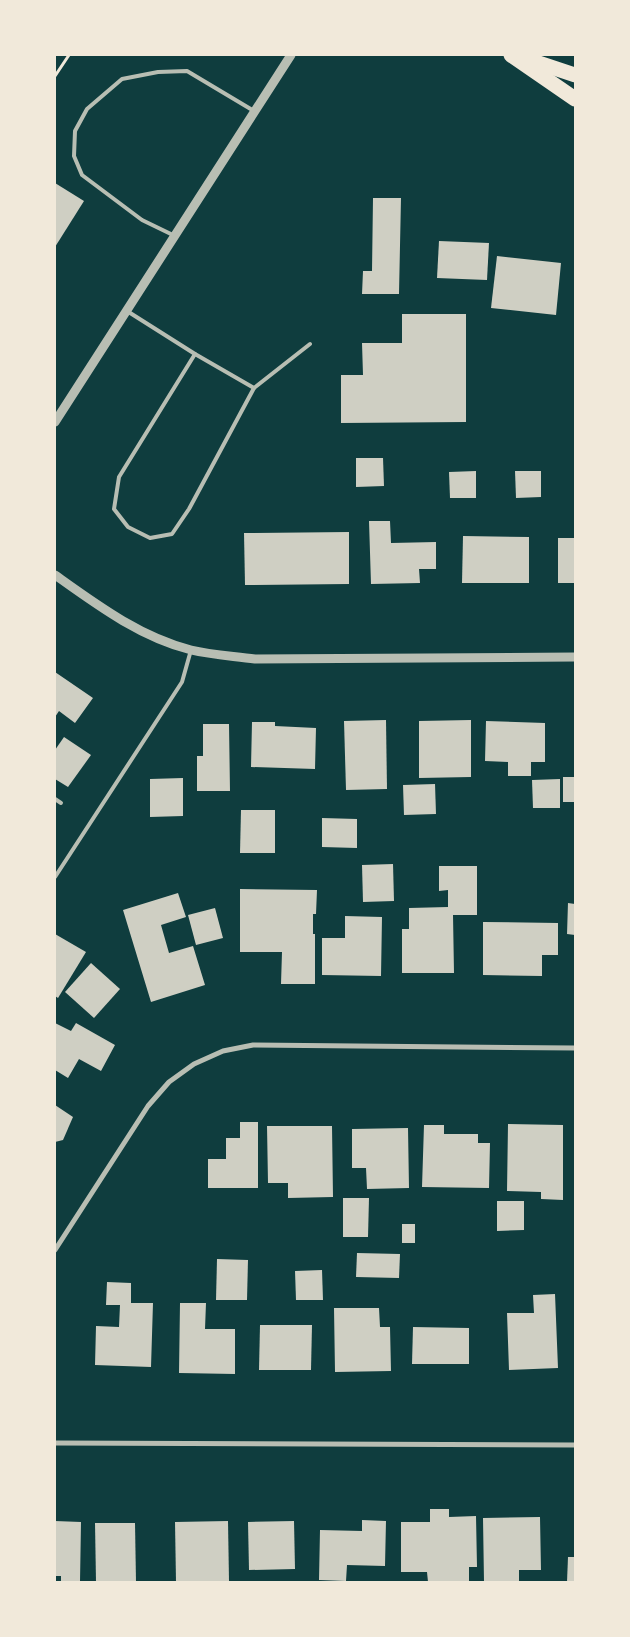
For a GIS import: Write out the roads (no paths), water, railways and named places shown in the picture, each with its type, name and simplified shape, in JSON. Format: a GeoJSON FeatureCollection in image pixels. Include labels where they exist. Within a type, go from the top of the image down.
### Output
{"type":"FeatureCollection","features":[{"type":"Feature","properties":{"kind":"highway"},"geometry":{"type":"LineString","coordinates":[[512,55],[575,75]]}},
{"type":"Feature","properties":{"kind":"highway"},"geometry":{"type":"LineString","coordinates":[[512,55],[575,99]]}},
{"type":"Feature","properties":{"kind":"street"},"geometry":{"type":"LineString","coordinates":[[55,422],[291,55]]}},
{"type":"Feature","properties":{"kind":"street"},"geometry":{"type":"LineString","coordinates":[[55,575],[116,618],[160,639],[191,650],[219,655],[255,659],[575,657]]}},
{"type":"Feature","properties":{"kind":"street"},"geometry":{"type":"LineString","coordinates":[[55,1250],[148,1106],[169,1082],[181,1073],[194,1064],[223,1051],[253,1045],[575,1048]]}},
{"type":"Feature","properties":{"kind":"street"},"geometry":{"type":"LineString","coordinates":[[55,1443],[575,1445]]}},
{"type":"Feature","properties":{"kind":"lane"},"geometry":{"type":"LineString","coordinates":[[175,236],[142,220],[82,175],[74,156],[75,131],[87,109],[122,79],[158,72],[187,71],[254,112]]}},
{"type":"Feature","properties":{"kind":"lane"},"geometry":{"type":"LineString","coordinates":[[127,311],[195,354],[254,388]]}},
{"type":"Feature","properties":{"kind":"lane"},"geometry":{"type":"LineString","coordinates":[[195,354],[119,477],[114,509],[128,527],[150,538],[172,534],[189,508],[254,388],[310,344]]}},
{"type":"Feature","properties":{"kind":"lane"},"geometry":{"type":"LineString","coordinates":[[55,877],[182,682],[191,650]]}},
{"type":"Feature","properties":{"kind":"lane"},"geometry":{"type":"LineString","coordinates":[[55,799],[61,803]]}}]}
